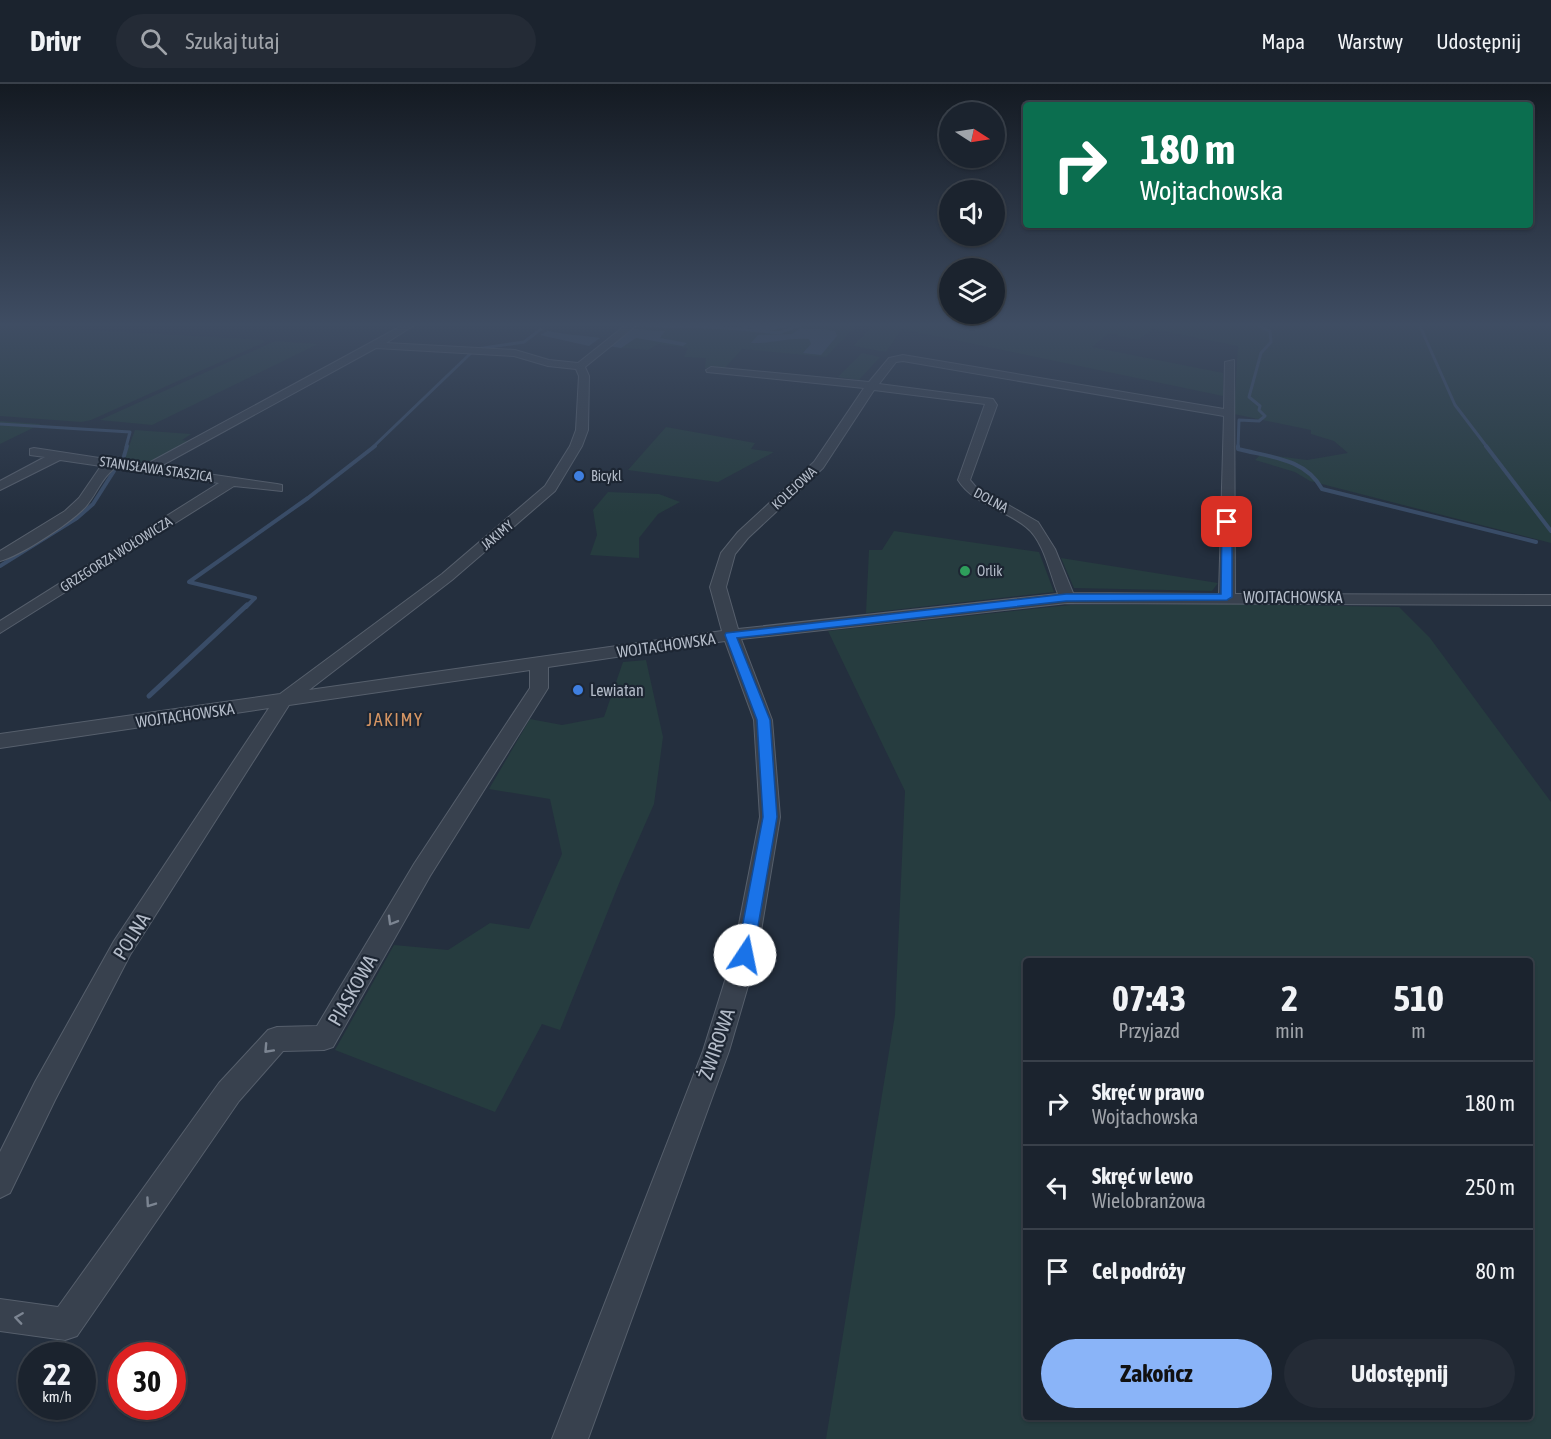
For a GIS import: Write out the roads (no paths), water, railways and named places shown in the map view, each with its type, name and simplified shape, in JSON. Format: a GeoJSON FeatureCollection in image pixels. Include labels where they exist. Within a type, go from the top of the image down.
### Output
{"type":"FeatureCollection","features":[{"type":"Feature","properties":{"kind":"street"},"geometry":{"type":"LineString","coordinates":[[148,468],[295,387]]}},
{"type":"Feature","properties":{"kind":"street","name":"JAKIMY"},"geometry":{"type":"LineString","coordinates":[[283,701],[447,577],[550,488],[576,447],[582,430],[584,387]]}},
{"type":"Feature","properties":{"kind":"street","name":"KOLEJOWA"},"geometry":{"type":"LineString","coordinates":[[730,635],[718,587],[728,553],[743,535],[819,465],[871,387]]}},
{"type":"Feature","properties":{"kind":"street","name":"DOLNA"},"geometry":{"type":"LineString","coordinates":[[888,387],[989,401],[991,405],[963,480],[970,489],[1033,525],[1048,549],[1066,598]]}},
{"type":"Feature","properties":{"kind":"street","name":"KOLEJOWA"},"geometry":{"type":"LineString","coordinates":[[1076,387],[1228,413]]}},
{"type":"Feature","properties":{"kind":"street"},"geometry":{"type":"LineString","coordinates":[[1227,597],[1229,387]]}},
{"type":"Feature","properties":{"kind":"street","name":"STANISŁAWA STASZICA"},"geometry":{"type":"LineString","coordinates":[[34,452],[277,488]]}},
{"type":"Feature","properties":{"kind":"street"},"geometry":{"type":"LineString","coordinates":[[0,486],[59,455]]}},
{"type":"Feature","properties":{"kind":"street"},"geometry":{"type":"LineString","coordinates":[[0,557],[70,514],[86,497],[99,472],[113,463]]}},
{"type":"Feature","properties":{"kind":"street","name":"GRZEGORZA WOŁOWICZA"},"geometry":{"type":"LineString","coordinates":[[0,628],[232,481]]}},
{"type":"Feature","properties":{"kind":"street","name":"WOJTACHOWSKA"},"geometry":{"type":"LineString","coordinates":[[0,741],[730,635],[1066,598],[1551,600]]}},
{"type":"Feature","properties":{"kind":"street","name":"ŻWIROWA"},"geometry":{"type":"LineString","coordinates":[[570,1439],[716,1051],[745,955],[770,817],[763,720],[730,635]]}},
{"type":"Feature","properties":{"kind":"street","name":"PIASKOWA"},"geometry":{"type":"LineString","coordinates":[[0,1315],[65,1324],[229,1092],[277,1040],[324,1038],[422,870],[539,688],[539,664]]}},
{"type":"Feature","properties":{"kind":"street","name":"POLNA"},"geometry":{"type":"LineString","coordinates":[[0,1183],[45,1091],[122,948],[283,701]]}},
{"type":"Feature","properties":{"kind":"waterway"},"geometry":{"type":"LineString","coordinates":[[373,447],[435,387]]}},
{"type":"Feature","properties":{"kind":"waterway"},"geometry":{"type":"LineString","coordinates":[[1238,447],[1239,420],[1259,421],[1265,416],[1259,410],[1260,406],[1249,397],[1252,387]]}},
{"type":"Feature","properties":{"kind":"waterway"},"geometry":{"type":"LineString","coordinates":[[1447,387],[1455,405],[1487,447]]}},
{"type":"Feature","properties":{"kind":"waterway"},"geometry":{"type":"LineString","coordinates":[[0,424],[130,432],[126,447]]}},
{"type":"Feature","properties":{"kind":"waterway"},"geometry":{"type":"LineString","coordinates":[[124,456],[127,446]]}},
{"type":"Feature","properties":{"kind":"waterway"},"geometry":{"type":"LineString","coordinates":[[246,607],[255,598],[189,582],[308,498],[375,446]]}},
{"type":"Feature","properties":{"kind":"waterway"},"geometry":{"type":"LineString","coordinates":[[1486,446],[1551,531]]}},
{"type":"Feature","properties":{"kind":"waterway"},"geometry":{"type":"LineString","coordinates":[[1238,447],[1238,449],[1285,460],[1296,465],[1315,479],[1322,489],[1536,542]]}},
{"type":"Feature","properties":{"kind":"waterway"},"geometry":{"type":"LineString","coordinates":[[0,566],[77,518],[93,504],[114,471]]}},
{"type":"Feature","properties":{"kind":"waterway"},"geometry":{"type":"LineString","coordinates":[[149,696],[247,605]]}},
{"type":"Feature","properties":{"kind":"place","name":"Bicykl"},"geometry":{"type":"Point","coordinates":[579,476]}},
{"type":"Feature","properties":{"kind":"place","name":"Orlik"},"geometry":{"type":"Point","coordinates":[965,571]}},
{"type":"Feature","properties":{"kind":"place","name":"Lewiatan"},"geometry":{"type":"Point","coordinates":[578,690]}},
{"type":"Feature","properties":{"kind":"district","name":"JAKIMY"},"geometry":{"type":"Point","coordinates":[395,719]}}]}
